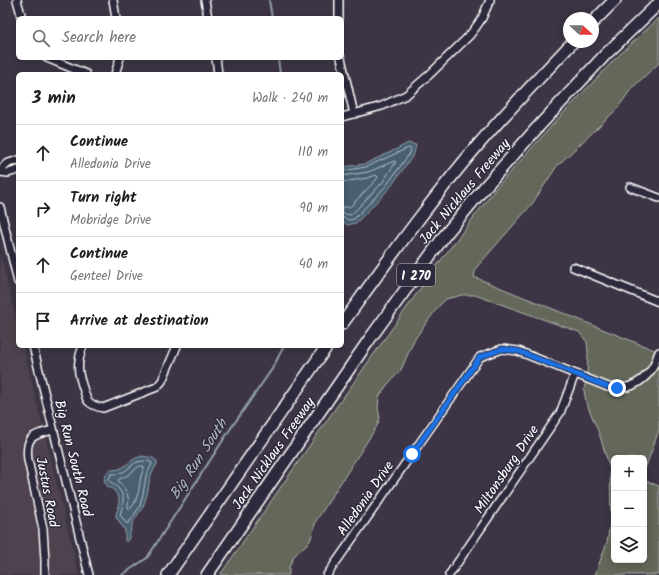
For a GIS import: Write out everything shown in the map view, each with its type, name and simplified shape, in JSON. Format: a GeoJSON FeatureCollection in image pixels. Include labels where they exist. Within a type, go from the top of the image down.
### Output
{"type":"FeatureCollection","features":[{"type":"Feature","properties":{"kind":"highway"},"geometry":{"type":"LineString","coordinates":[[599,16],[615,0]]}},
{"type":"Feature","properties":{"kind":"highway","name":"Jack Nicklaus Freeway"},"geometry":{"type":"LineString","coordinates":[[206,575],[369,340],[445,235],[538,127],[605,55],[659,3]]}},
{"type":"Feature","properties":{"kind":"highway","name":"Jack Nicklaus Freeway"},"geometry":{"type":"LineString","coordinates":[[344,321],[439,193],[478,145],[567,48]]}},
{"type":"Feature","properties":{"kind":"highway","name":"Jack Nicklaus Freeway"},"geometry":{"type":"LineString","coordinates":[[168,575],[326,348]]}},
{"type":"Feature","properties":{"kind":"street"},"geometry":{"type":"LineString","coordinates":[[17,0],[21,16]]}},
{"type":"Feature","properties":{"kind":"street"},"geometry":{"type":"LineString","coordinates":[[113,0],[116,16]]}},
{"type":"Feature","properties":{"kind":"street"},"geometry":{"type":"LineString","coordinates":[[205,0],[208,16]]}},
{"type":"Feature","properties":{"kind":"street"},"geometry":{"type":"LineString","coordinates":[[339,0],[339,16]]}},
{"type":"Feature","properties":{"kind":"street"},"geometry":{"type":"LineString","coordinates":[[344,116],[382,106],[406,95],[469,36],[482,18],[490,0]]}},
{"type":"Feature","properties":{"kind":"street"},"geometry":{"type":"LineString","coordinates":[[51,60],[81,72]]}},
{"type":"Feature","properties":{"kind":"street"},"geometry":{"type":"LineString","coordinates":[[116,72],[119,60]]}},
{"type":"Feature","properties":{"kind":"street"},"geometry":{"type":"LineString","coordinates":[[216,60],[218,72]]}},
{"type":"Feature","properties":{"kind":"street"},"geometry":{"type":"LineString","coordinates":[[341,60],[354,114]]}},
{"type":"Feature","properties":{"kind":"street"},"geometry":{"type":"LineString","coordinates":[[16,161],[6,164],[0,171],[8,173],[16,171]]}},
{"type":"Feature","properties":{"kind":"street"},"geometry":{"type":"LineString","coordinates":[[630,186],[659,198]]}},
{"type":"Feature","properties":{"kind":"street"},"geometry":{"type":"LineString","coordinates":[[0,207],[16,274]]}},
{"type":"Feature","properties":{"kind":"street"},"geometry":{"type":"LineString","coordinates":[[573,266],[659,302]]}},
{"type":"Feature","properties":{"kind":"street","name":"Big Run South Road"},"geometry":{"type":"LineString","coordinates":[[33,348],[89,575]]}},
{"type":"Feature","properties":{"kind":"street"},"geometry":{"type":"LineString","coordinates":[[82,348],[78,365],[78,374],[87,400],[90,404],[103,408],[160,385],[176,348]]}},
{"type":"Feature","properties":{"kind":"street","name":"Alledonia Drive"},"geometry":{"type":"LineString","coordinates":[[327,575],[480,357],[502,349],[518,351],[575,374]]}},
{"type":"Feature","properties":{"kind":"street"},"geometry":{"type":"LineString","coordinates":[[575,374],[608,387],[626,387],[635,384],[648,374],[653,368],[659,352]]}},
{"type":"Feature","properties":{"kind":"street","name":"Miltonsburg Drive"},"geometry":{"type":"LineString","coordinates":[[449,575],[560,413],[575,374]]}},
{"type":"Feature","properties":{"kind":"street","name":"Justus Road"},"geometry":{"type":"LineString","coordinates":[[45,575],[43,529],[27,448],[31,439],[38,434],[53,430]]}},
{"type":"Feature","properties":{"kind":"shaded area"},"geometry":{"type":"Polygon","coordinates":[[[0,253],[16,318],[16,348],[23,348],[79,575],[0,575],[0,253]]]}},
{"type":"Feature","properties":{"kind":"green space"},"geometry":{"type":"Polygon","coordinates":[[[659,18],[659,63],[632,88],[617,109],[557,166],[532,204],[476,268],[474,277],[659,352],[659,430],[647,464],[647,455],[611,455],[611,517],[610,469],[599,433],[586,402],[584,390],[587,375],[587,342],[579,332],[475,295],[462,295],[446,299],[438,307],[414,340],[401,370],[387,385],[379,397],[378,408],[380,418],[377,426],[316,521],[310,541],[294,556],[289,567],[289,575],[220,575],[432,272],[496,188],[555,122],[613,61],[659,18]]]}},
{"type":"Feature","properties":{"kind":"green space"},"geometry":{"type":"Polygon","coordinates":[[[647,481],[659,486],[659,575],[595,575],[607,542],[611,517],[611,563],[647,563],[647,481]]]}},
{"type":"Feature","properties":{"kind":"water"},"geometry":{"type":"Polygon","coordinates":[[[408,143],[416,145],[414,154],[389,189],[356,223],[347,225],[344,223],[344,167],[365,164],[408,143]]]}},
{"type":"Feature","properties":{"kind":"water"},"geometry":{"type":"Polygon","coordinates":[[[142,456],[153,458],[157,461],[157,464],[150,477],[143,507],[133,522],[128,541],[125,541],[125,530],[116,517],[119,506],[119,498],[114,490],[108,487],[104,481],[109,470],[120,469],[142,456]]]}},
{"type":"Feature","properties":{"kind":"waterway","name":"Big Run South"},"geometry":{"type":"LineString","coordinates":[[269,0],[272,16]]}},
{"type":"Feature","properties":{"kind":"waterway","name":"Big Run South"},"geometry":{"type":"LineString","coordinates":[[278,60],[280,72]]}},
{"type":"Feature","properties":{"kind":"waterway","name":"Big Run South"},"geometry":{"type":"LineString","coordinates":[[122,575],[147,558],[229,431],[272,369],[283,348]]}},
{"type":"Feature","properties":{"kind":"route"},"geometry":{"type":"LineString","coordinates":[[412,454],[480,357],[502,349],[518,351],[608,387],[617,388]]}}]}
